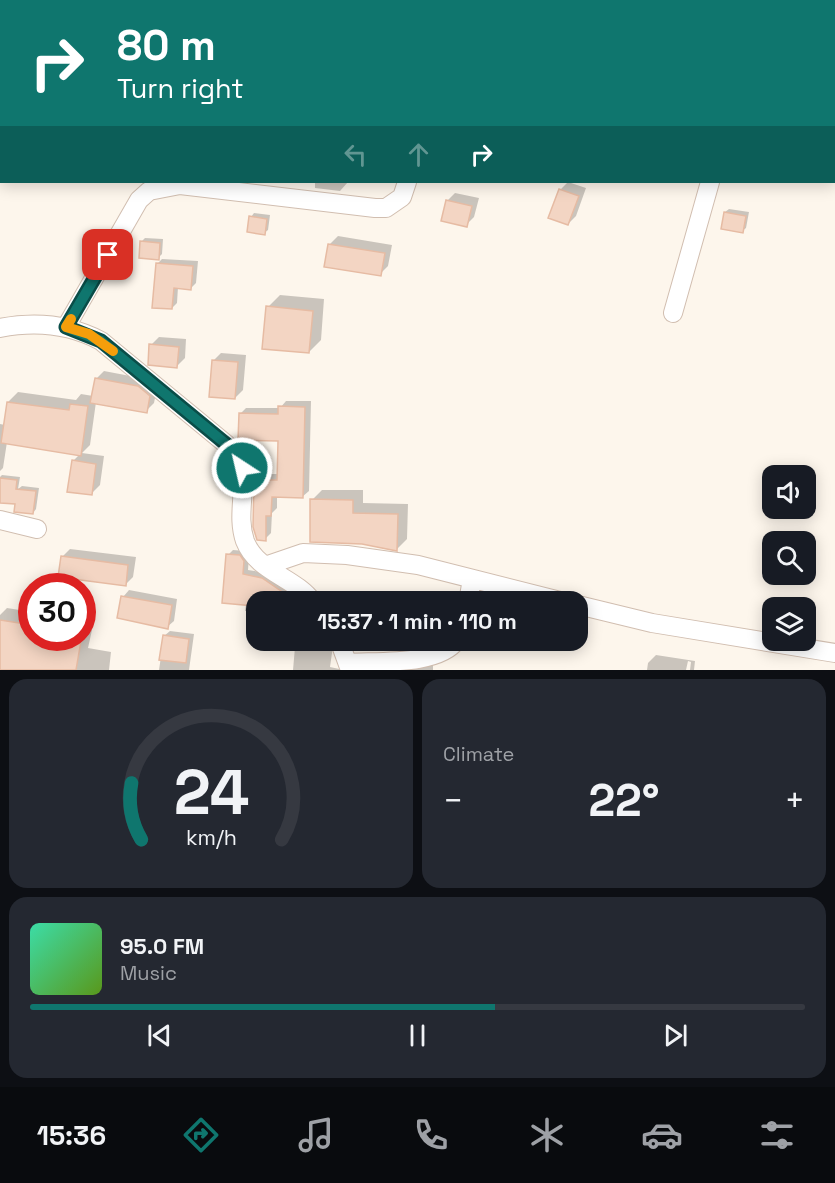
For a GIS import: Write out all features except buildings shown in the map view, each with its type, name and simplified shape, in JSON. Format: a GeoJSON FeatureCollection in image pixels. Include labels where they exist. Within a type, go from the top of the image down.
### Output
{"type":"FeatureCollection","features":[{"type":"Feature","properties":{"kind":"street"},"geometry":{"type":"LineString","coordinates":[[66,327],[139,200],[149,191],[180,185],[386,208],[402,197],[407,183]]}},
{"type":"Feature","properties":{"kind":"street"},"geometry":{"type":"LineString","coordinates":[[673,313],[710,183]]}},
{"type":"Feature","properties":{"kind":"street"},"geometry":{"type":"LineString","coordinates":[[0,328],[25,324],[66,327],[101,341],[236,455],[243,477],[242,530],[249,548],[265,566],[300,591]]}},
{"type":"Feature","properties":{"kind":"street"},"geometry":{"type":"LineString","coordinates":[[0,520],[37,529]]}},
{"type":"Feature","properties":{"kind":"street"},"geometry":{"type":"LineString","coordinates":[[265,566],[303,553],[346,555],[418,565],[520,591]]}},
{"type":"Feature","properties":{"kind":"street"},"geometry":{"type":"LineString","coordinates":[[470,591],[472,579]]}},
{"type":"Feature","properties":{"kind":"street"},"geometry":{"type":"LineString","coordinates":[[588,607],[652,623],[835,653]]}},
{"type":"Feature","properties":{"kind":"street"},"geometry":{"type":"LineString","coordinates":[[343,651],[349,667],[431,657],[447,651]]}},
{"type":"Feature","properties":{"kind":"slow traffic"},"geometry":{"type":"LineString","coordinates":[[71,319],[66,327],[89,334],[113,351]]}},
{"type":"Feature","properties":{"kind":"route"},"geometry":{"type":"LineString","coordinates":[[108,255],[66,327],[89,334],[101,341],[226,444],[236,455],[242,468]]}}]}
